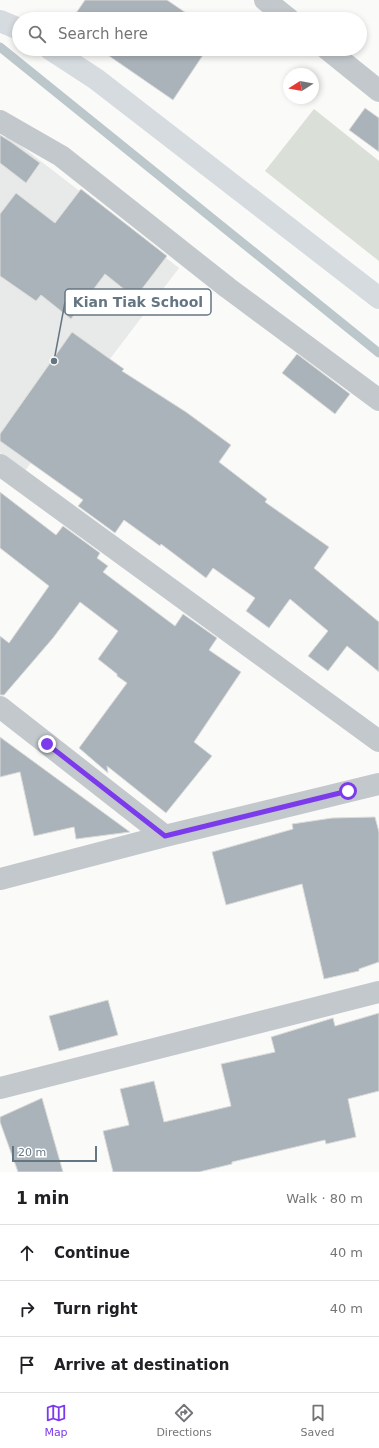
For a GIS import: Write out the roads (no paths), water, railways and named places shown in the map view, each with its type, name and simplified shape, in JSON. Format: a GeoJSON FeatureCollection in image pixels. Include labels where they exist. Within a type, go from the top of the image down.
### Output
{"type":"FeatureCollection","features":[{"type":"Feature","properties":{"kind":"street"},"geometry":{"type":"LineString","coordinates":[[265,0],[280,12]]}},
{"type":"Feature","properties":{"kind":"street"},"geometry":{"type":"LineString","coordinates":[[0,21],[12,26]]}},
{"type":"Feature","properties":{"kind":"street"},"geometry":{"type":"LineString","coordinates":[[61,56],[96,79],[379,298]]}},
{"type":"Feature","properties":{"kind":"street"},"geometry":{"type":"LineString","coordinates":[[336,56],[379,90]]}},
{"type":"Feature","properties":{"kind":"street"},"geometry":{"type":"LineString","coordinates":[[0,121],[61,156],[228,288],[379,400]]}},
{"type":"Feature","properties":{"kind":"street"},"geometry":{"type":"LineString","coordinates":[[0,465],[379,741]]}},
{"type":"Feature","properties":{"kind":"street"},"geometry":{"type":"LineString","coordinates":[[0,707],[165,836]]}},
{"type":"Feature","properties":{"kind":"street"},"geometry":{"type":"LineString","coordinates":[[0,879],[165,836],[379,784]]}},
{"type":"Feature","properties":{"kind":"street"},"geometry":{"type":"LineString","coordinates":[[0,1088],[379,992]]}},
{"type":"Feature","properties":{"kind":"waterway"},"geometry":{"type":"LineString","coordinates":[[0,47],[379,353]]}},
{"type":"Feature","properties":{"kind":"place","name":"Kian Tiak School"},"geometry":{"type":"Point","coordinates":[54,361]}}]}
